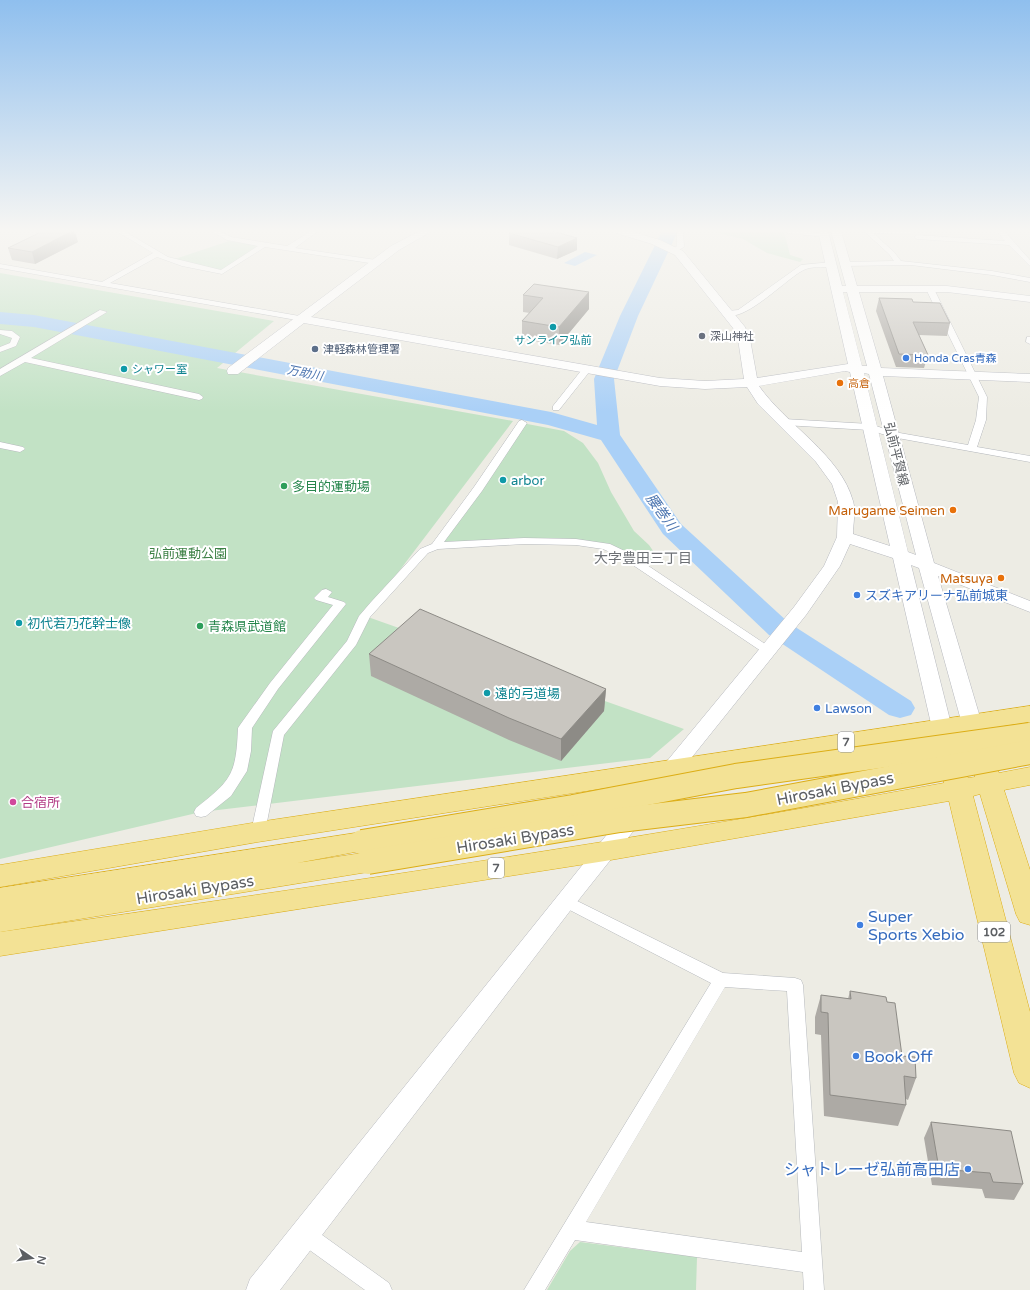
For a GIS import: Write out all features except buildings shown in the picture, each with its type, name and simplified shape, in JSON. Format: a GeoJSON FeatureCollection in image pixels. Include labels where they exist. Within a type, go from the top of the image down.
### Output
{"type":"FeatureCollection","features":[{"type":"Feature","properties":{"kind":"highway","name":"7"},"geometry":{"type":"LineString","coordinates":[[0,876],[258,832],[1030,714]]}},
{"type":"Feature","properties":{"kind":"highway"},"geometry":{"type":"LineString","coordinates":[[972,724],[1030,914]]}},
{"type":"Feature","properties":{"kind":"highway","name":"102"},"geometry":{"type":"LineString","coordinates":[[942,728],[1030,1073]]}},
{"type":"Feature","properties":{"kind":"highway","name":"Hirosaki Bypass"},"geometry":{"type":"LineString","coordinates":[[0,920],[365,852],[573,807],[736,776],[1030,735]]}},
{"type":"Feature","properties":{"kind":"highway","name":"Hirosaki Bypass"},"geometry":{"type":"LineString","coordinates":[[0,900],[365,852],[746,805],[1030,752]]}},
{"type":"Feature","properties":{"kind":"highway","name":"7"},"geometry":{"type":"LineString","coordinates":[[0,944],[606,851],[959,790],[1030,776]]}},
{"type":"Feature","properties":{"kind":"main road"},"geometry":{"type":"LineString","coordinates":[[237,368],[338,291]]}},
{"type":"Feature","properties":{"kind":"main road"},"geometry":{"type":"LineString","coordinates":[[261,1290],[565,901],[793,620],[832,566],[845,537],[846,502],[839,484],[821,459],[763,401],[751,383],[744,339],[739,327],[710,291]]}},
{"type":"Feature","properties":{"kind":"main road","name":"弘前平賀線"},"geometry":{"type":"LineString","coordinates":[[839,291],[942,728]]}},
{"type":"Feature","properties":{"kind":"main road","name":"弘前平賀線"},"geometry":{"type":"LineString","coordinates":[[854,291],[915,524],[928,565],[931,584],[972,724]]}},
{"type":"Feature","properties":{"kind":"main road"},"geometry":{"type":"LineString","coordinates":[[968,291],[1030,299]]}},
{"type":"Feature","properties":{"kind":"main road"},"geometry":{"type":"LineString","coordinates":[[302,319],[681,384],[705,385],[751,383],[839,368],[856,368],[887,373],[1030,378]]}},
{"type":"Feature","properties":{"kind":"main road"},"geometry":{"type":"LineString","coordinates":[[845,537],[901,554],[1030,607]]}},
{"type":"Feature","properties":{"kind":"street"},"geometry":{"type":"LineString","coordinates":[[144,291],[302,319]]}},
{"type":"Feature","properties":{"kind":"street"},"geometry":{"type":"LineString","coordinates":[[728,313],[740,312],[770,291]]}},
{"type":"Feature","properties":{"kind":"street"},"geometry":{"type":"LineString","coordinates":[[931,291],[984,397],[981,420],[972,448]]}},
{"type":"Feature","properties":{"kind":"street"},"geometry":{"type":"LineString","coordinates":[[0,373],[103,312]]}},
{"type":"Feature","properties":{"kind":"street"},"geometry":{"type":"LineString","coordinates":[[0,332],[9,333],[16,338],[13,344],[0,350]]}},
{"type":"Feature","properties":{"kind":"street"},"geometry":{"type":"LineString","coordinates":[[24,359],[199,397]]}},
{"type":"Feature","properties":{"kind":"street"},"geometry":{"type":"LineString","coordinates":[[556,408],[591,369]]}},
{"type":"Feature","properties":{"kind":"street"},"geometry":{"type":"LineString","coordinates":[[784,422],[870,427],[892,434],[1030,459]]}},
{"type":"Feature","properties":{"kind":"street"},"geometry":{"type":"LineString","coordinates":[[436,546],[478,489],[522,423]]}},
{"type":"Feature","properties":{"kind":"street"},"geometry":{"type":"LineString","coordinates":[[0,445],[20,449]]}},
{"type":"Feature","properties":{"kind":"street"},"geometry":{"type":"LineString","coordinates":[[258,832],[278,734],[352,642],[365,616],[370,610],[424,551],[436,546],[524,541],[576,542],[606,546],[625,555],[771,647]]}},
{"type":"Feature","properties":{"kind":"street"},"geometry":{"type":"LineString","coordinates":[[201,812],[226,792],[240,771],[244,751],[245,728],[274,686],[320,634],[340,604],[320,598],[326,592]]}},
{"type":"Feature","properties":{"kind":"street"},"geometry":{"type":"LineString","coordinates":[[565,901],[721,980],[795,985],[814,1290]]}},
{"type":"Feature","properties":{"kind":"street"},"geometry":{"type":"LineString","coordinates":[[534,1290],[721,980]]}},
{"type":"Feature","properties":{"kind":"street"},"geometry":{"type":"LineString","coordinates":[[570,1230],[813,1263]]}},
{"type":"Feature","properties":{"kind":"street"},"geometry":{"type":"LineString","coordinates":[[304,1234],[382,1290]]}},
{"type":"Feature","properties":{"kind":"green space","name":"弘前運動公園"},"geometry":{"type":"Polygon","coordinates":[[[0,291],[104,291],[274,321],[217,368],[513,421],[365,616],[684,729],[650,758],[201,812],[0,859],[0,291]]]}},
{"type":"Feature","properties":{"kind":"green space"},"geometry":{"type":"Polygon","coordinates":[[[522,423],[564,431],[583,443],[598,463],[611,492],[634,531],[649,545],[658,558],[652,564],[635,562],[606,546],[576,542],[436,546],[522,423]]]}},
{"type":"Feature","properties":{"kind":"green space"},"geometry":{"type":"Polygon","coordinates":[[[580,1242],[697,1257],[696,1290],[547,1290],[570,1251],[580,1242]]]}},
{"type":"Feature","properties":{"kind":"waterway","name":"腰巻川"},"geometry":{"type":"LineString","coordinates":[[609,435],[604,379],[629,316],[641,291]]}},
{"type":"Feature","properties":{"kind":"waterway","name":"万助川"},"geometry":{"type":"LineString","coordinates":[[0,318],[34,321],[551,419],[609,435]]}},
{"type":"Feature","properties":{"kind":"waterway","name":"腰巻川"},"geometry":{"type":"LineString","coordinates":[[609,435],[672,529],[779,629],[900,708]]}},
{"type":"Feature","properties":{"kind":"place","name":"サンライフ弘前"},"geometry":{"type":"Point","coordinates":[553,327]}},
{"type":"Feature","properties":{"kind":"place","name":"深山神社"},"geometry":{"type":"Point","coordinates":[702,336]}},
{"type":"Feature","properties":{"kind":"place","name":"津軽森林管理署"},"geometry":{"type":"Point","coordinates":[315,349]}},
{"type":"Feature","properties":{"kind":"place","name":"Honda Cras青森"},"geometry":{"type":"Point","coordinates":[906,358]}},
{"type":"Feature","properties":{"kind":"place","name":"シャワー室"},"geometry":{"type":"Point","coordinates":[124,369]}},
{"type":"Feature","properties":{"kind":"place","name":"高倉"},"geometry":{"type":"Point","coordinates":[840,383]}},
{"type":"Feature","properties":{"kind":"place","name":"arbor"},"geometry":{"type":"Point","coordinates":[503,480]}},
{"type":"Feature","properties":{"kind":"place","name":"多目的運動場"},"geometry":{"type":"Point","coordinates":[284,486]}},
{"type":"Feature","properties":{"kind":"place","name":"Marugame Seimen"},"geometry":{"type":"Point","coordinates":[953,510]}},
{"type":"Feature","properties":{"kind":"place","name":"Matsuya"},"geometry":{"type":"Point","coordinates":[1001,578]}},
{"type":"Feature","properties":{"kind":"place","name":"スズキアリーナ弘前城東"},"geometry":{"type":"Point","coordinates":[857,595]}},
{"type":"Feature","properties":{"kind":"place","name":"初代若乃花幹士像"},"geometry":{"type":"Point","coordinates":[19,623]}},
{"type":"Feature","properties":{"kind":"place","name":"青森県武道館"},"geometry":{"type":"Point","coordinates":[200,626]}},
{"type":"Feature","properties":{"kind":"place","name":"遠的弓道場"},"geometry":{"type":"Point","coordinates":[487,693]}},
{"type":"Feature","properties":{"kind":"place","name":"Lawson"},"geometry":{"type":"Point","coordinates":[817,708]}},
{"type":"Feature","properties":{"kind":"place","name":"合宿所"},"geometry":{"type":"Point","coordinates":[13,802]}},
{"type":"Feature","properties":{"kind":"place","name":"Super Sports Xebio"},"geometry":{"type":"Point","coordinates":[860,925]}},
{"type":"Feature","properties":{"kind":"place","name":"Book Off"},"geometry":{"type":"Point","coordinates":[856,1056]}},
{"type":"Feature","properties":{"kind":"place","name":"シャトレーゼ弘前高田店"},"geometry":{"type":"Point","coordinates":[968,1169]}},
{"type":"Feature","properties":{"kind":"district","name":"大字豊田三丁目"},"geometry":{"type":"Point","coordinates":[643,558]}}]}
